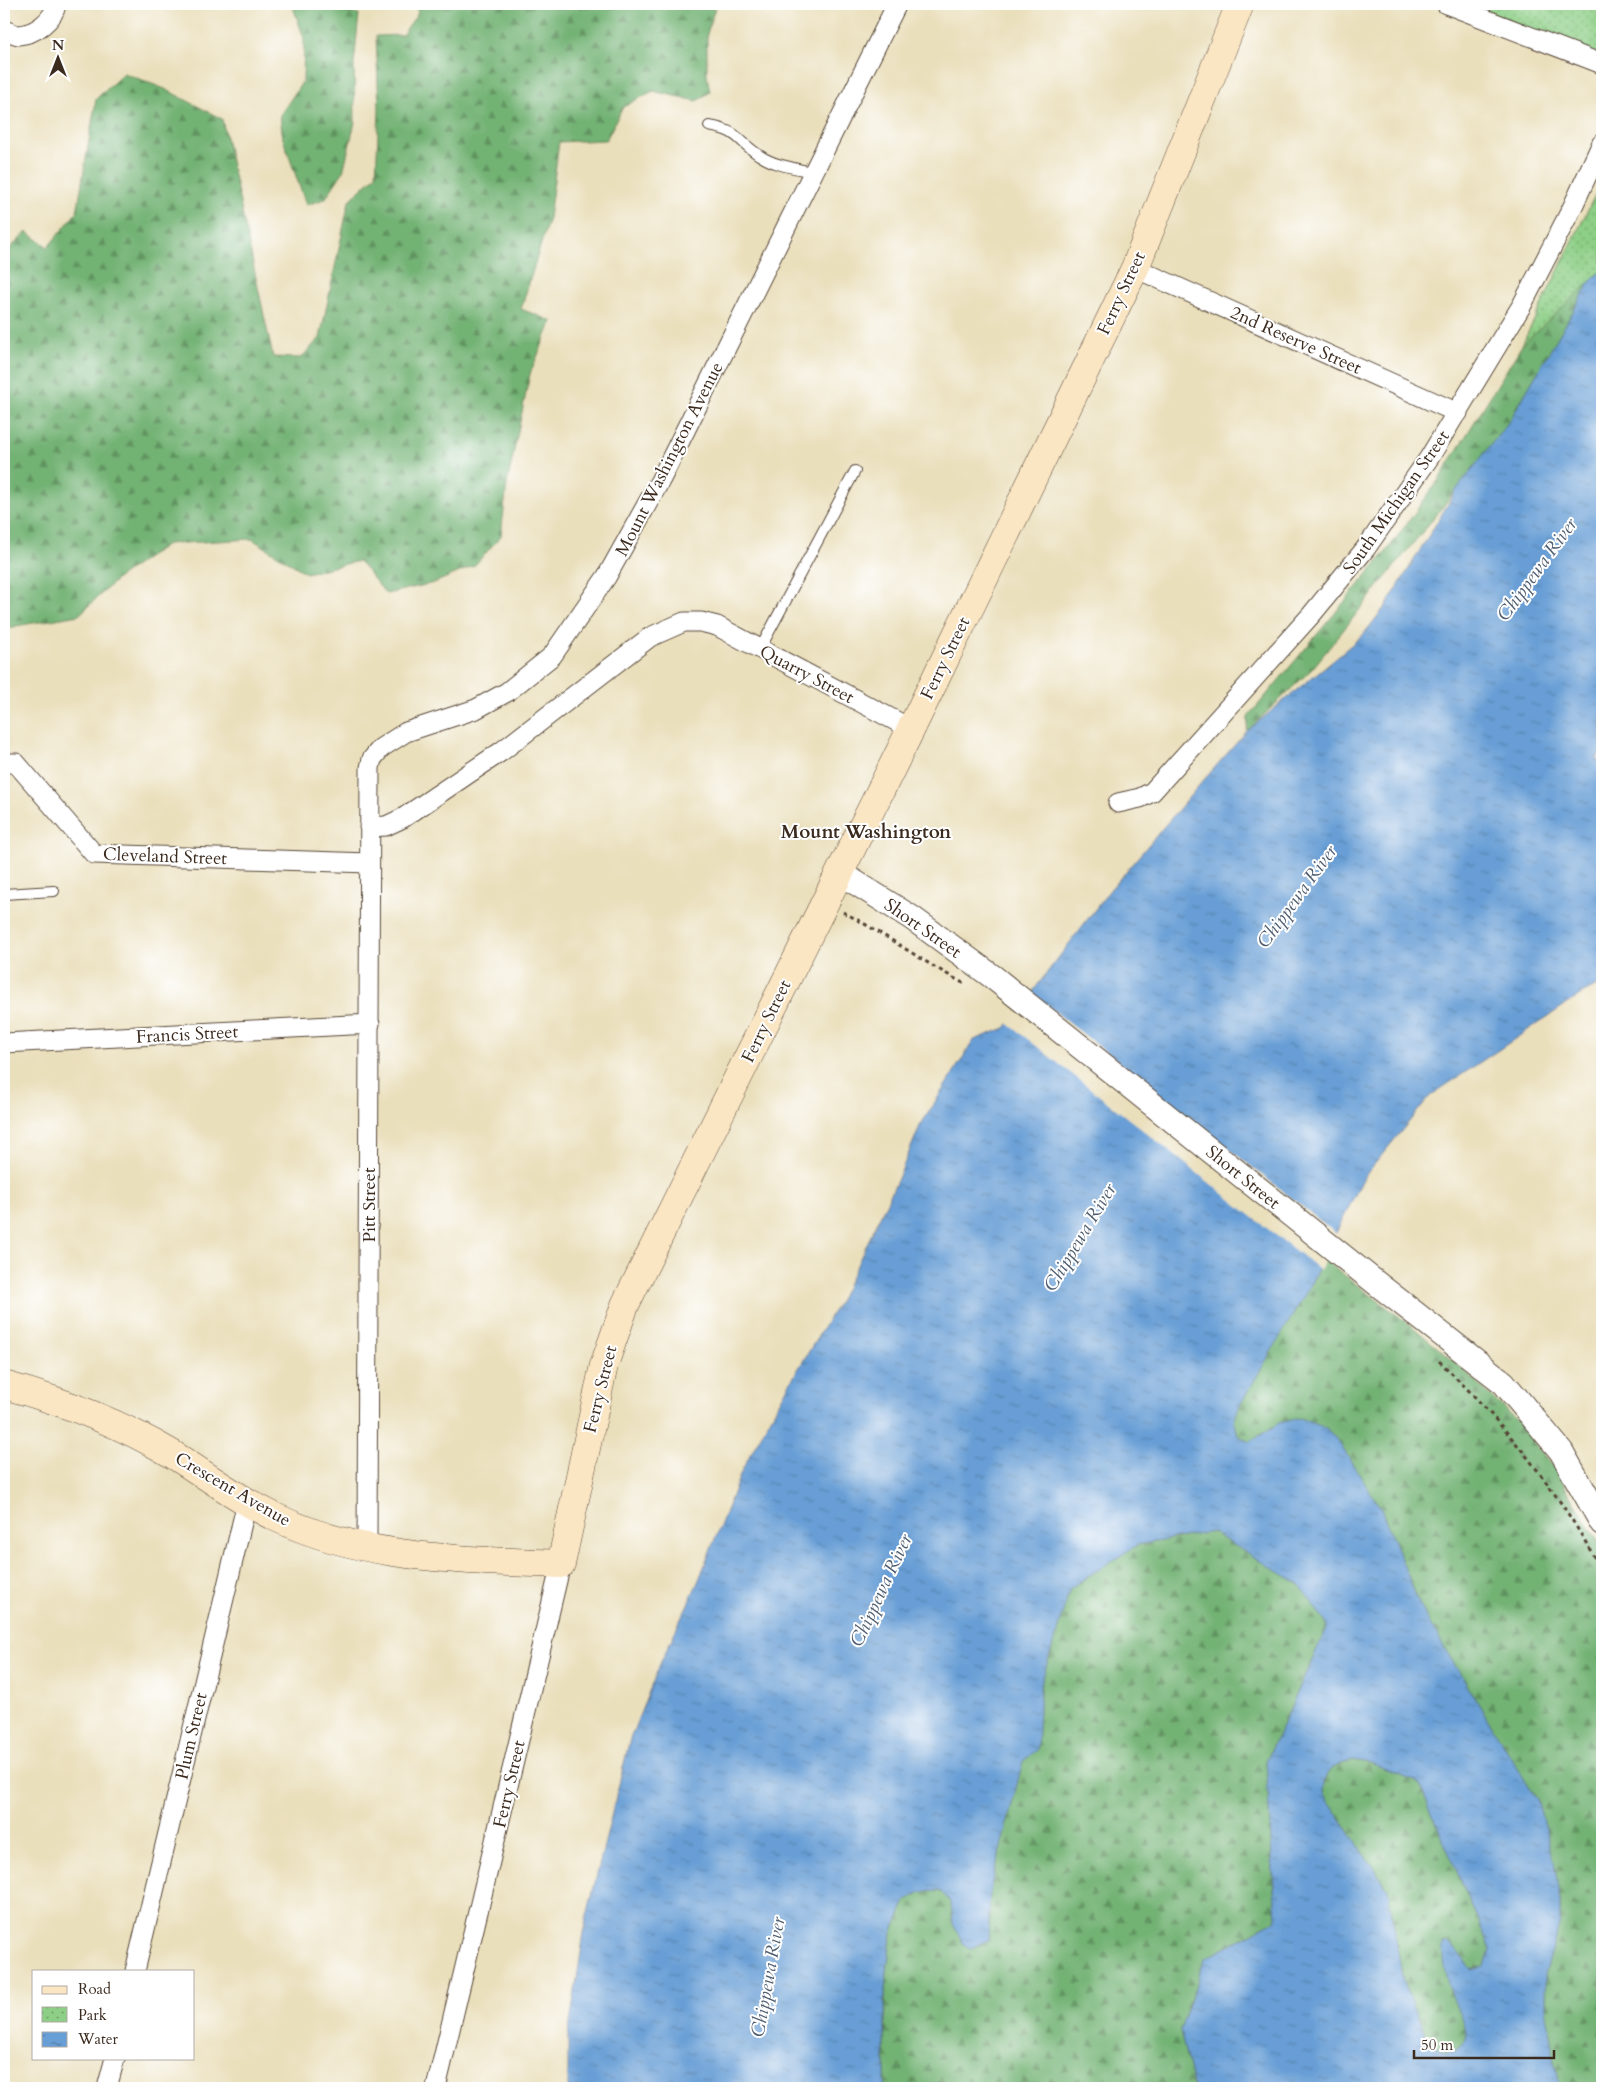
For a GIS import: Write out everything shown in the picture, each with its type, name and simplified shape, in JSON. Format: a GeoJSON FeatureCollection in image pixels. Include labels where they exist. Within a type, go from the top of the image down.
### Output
{"type":"FeatureCollection","features":[{"type":"Feature","properties":{"kind":"main road","name":"Ferry Street"},"geometry":{"type":"LineString","coordinates":[[561,1564],[604,1365],[625,1305],[911,729],[1135,268],[1240,4]]}},
{"type":"Feature","properties":{"kind":"main road","name":"Crescent Avenue"},"geometry":{"type":"LineString","coordinates":[[4,1385],[67,1406],[121,1428],[171,1454],[276,1518],[317,1534],[366,1547],[421,1557],[561,1564]]}},
{"type":"Feature","properties":{"kind":"street"},"geometry":{"type":"LineString","coordinates":[[4,30],[19,35],[42,27],[56,8],[56,4]]}},
{"type":"Feature","properties":{"kind":"street","name":"Mount Washington Avenue"},"geometry":{"type":"LineString","coordinates":[[368,863],[370,768],[372,760],[381,748],[406,732],[476,709],[507,692],[552,656],[607,576],[632,534],[896,4]]}},
{"type":"Feature","properties":{"kind":"street"},"geometry":{"type":"LineString","coordinates":[[1446,4],[1602,64]]}},
{"type":"Feature","properties":{"kind":"street","name":"South Michigan Street"},"geometry":{"type":"LineString","coordinates":[[1118,803],[1140,798],[1152,792],[1312,614],[1366,548],[1458,413],[1522,305],[1573,206],[1602,142]]}},
{"type":"Feature","properties":{"kind":"street","name":"2nd Reserve Street"},"geometry":{"type":"LineString","coordinates":[[1135,268],[1458,413]]}},
{"type":"Feature","properties":{"kind":"street","name":"Quarry Street"},"geometry":{"type":"LineString","coordinates":[[369,827],[394,824],[502,751],[650,637],[684,622],[701,622],[717,626],[911,729]]}},
{"type":"Feature","properties":{"kind":"street","name":"Cleveland Street"},"geometry":{"type":"LineString","coordinates":[[4,763],[16,763],[94,854],[368,863]]}},
{"type":"Feature","properties":{"kind":"street","name":"Pitt Street"},"geometry":{"type":"LineString","coordinates":[[366,1547],[370,1024],[368,863]]}},
{"type":"Feature","properties":{"kind":"street","name":"Short Street"},"geometry":{"type":"LineString","coordinates":[[840,873],[912,918],[993,977],[1380,1286],[1504,1382],[1561,1451],[1602,1524]]}},
{"type":"Feature","properties":{"kind":"street","name":"Francis Street"},"geometry":{"type":"LineString","coordinates":[[4,1044],[370,1024]]}},
{"type":"Feature","properties":{"kind":"street","name":"Plum Street"},"geometry":{"type":"LineString","coordinates":[[136,1970],[247,1502]]}},
{"type":"Feature","properties":{"kind":"street","name":"Ferry Street"},"geometry":{"type":"LineString","coordinates":[[436,2088],[561,1564]]}},
{"type":"Feature","properties":{"kind":"street"},"geometry":{"type":"LineString","coordinates":[[108,2088],[115,2060]]}},
{"type":"Feature","properties":{"kind":"lane"},"geometry":{"type":"LineString","coordinates":[[709,126],[726,129],[759,155],[780,165],[813,172]]}},
{"type":"Feature","properties":{"kind":"lane"},"geometry":{"type":"LineString","coordinates":[[760,649],[854,471]]}},
{"type":"Feature","properties":{"kind":"lane"},"geometry":{"type":"LineString","coordinates":[[4,894],[54,891]]}},
{"type":"Feature","properties":{"kind":"path"},"geometry":{"type":"LineString","coordinates":[[825,903],[876,929],[934,968],[973,989]]}},
{"type":"Feature","properties":{"kind":"path"},"geometry":{"type":"LineString","coordinates":[[1434,1356],[1468,1388],[1518,1446],[1562,1504],[1602,1572]]}},
{"type":"Feature","properties":{"kind":"green space"},"geometry":{"type":"Polygon","coordinates":[[[292,4],[341,4],[343,12],[359,14],[354,64],[355,122],[343,172],[325,199],[306,205],[283,139],[280,115],[303,81],[304,38],[292,4]]]}},
{"type":"Feature","properties":{"kind":"green space"},"geometry":{"type":"Polygon","coordinates":[[[415,4],[716,4],[707,34],[707,75],[710,92],[697,101],[653,91],[623,107],[606,140],[559,142],[549,218],[521,309],[552,321],[530,374],[507,484],[501,536],[474,566],[434,583],[386,594],[359,561],[306,573],[252,539],[167,544],[118,578],[79,615],[16,626],[4,632],[4,254],[27,232],[48,247],[77,212],[96,99],[124,73],[165,89],[222,119],[273,357],[301,358],[320,338],[349,201],[376,175],[379,110],[376,36],[402,35],[418,13],[415,4]]]}},
{"type":"Feature","properties":{"kind":"green space"},"geometry":{"type":"Polygon","coordinates":[[[1446,4],[1602,4],[1602,64],[1446,4]]]}},
{"type":"Feature","properties":{"kind":"green space"},"geometry":{"type":"Polygon","coordinates":[[[1602,181],[1602,270],[1590,282],[1510,420],[1312,669],[1247,731],[1248,717],[1386,552],[1438,481],[1522,345],[1602,181]]]}},
{"type":"Feature","properties":{"kind":"green space"},"geometry":{"type":"Polygon","coordinates":[[[1602,181],[1602,270],[1522,345],[1602,181]]]}},
{"type":"Feature","properties":{"kind":"green space"},"geometry":{"type":"Polygon","coordinates":[[[1323,1259],[1408,1323],[1456,1363],[1517,1421],[1554,1468],[1602,1547],[1602,2088],[1560,2088],[1545,2010],[1545,1975],[1560,1922],[1560,1901],[1554,1861],[1537,1800],[1422,1611],[1381,1509],[1338,1441],[1326,1428],[1279,1423],[1250,1442],[1238,1435],[1234,1420],[1239,1405],[1307,1291],[1323,1259]]]}},
{"type":"Feature","properties":{"kind":"green space"},"geometry":{"type":"Polygon","coordinates":[[[1212,1532],[1300,1584],[1328,1626],[1266,1761],[1276,1920],[1205,1958],[1180,2031],[1194,2088],[885,2088],[885,1989],[891,1935],[906,1901],[920,1892],[940,1891],[951,1902],[953,1924],[988,1940],[990,1890],[1023,1761],[1037,1749],[1040,1687],[1070,1588],[1137,1545],[1212,1532]]]}},
{"type":"Feature","properties":{"kind":"green space"},"geometry":{"type":"Polygon","coordinates":[[[1352,1760],[1365,1762],[1415,1780],[1423,1792],[1490,1949],[1485,1966],[1471,1970],[1452,1945],[1446,1976],[1467,2034],[1465,2042],[1455,2051],[1445,2053],[1429,2044],[1402,1977],[1388,1889],[1323,1794],[1327,1774],[1338,1765],[1352,1760]]]}},
{"type":"Feature","properties":{"kind":"water","name":"Chippewa River"},"geometry":{"type":"Polygon","coordinates":[[[1602,270],[1602,749],[1596,761],[1602,760],[1602,983],[1580,995],[1430,1096],[1364,1177],[1307,1291],[1240,1405],[1234,1420],[1238,1435],[1250,1442],[1279,1423],[1299,1418],[1326,1428],[1338,1441],[1381,1509],[1422,1611],[1537,1800],[1554,1861],[1560,1901],[1560,1922],[1545,1975],[1545,2010],[1560,2088],[1194,2088],[1180,2031],[1205,1958],[1276,1920],[1266,1761],[1328,1626],[1299,1584],[1212,1532],[1137,1545],[1070,1588],[1040,1687],[1037,1750],[1023,1761],[990,1890],[988,1940],[971,1948],[964,1945],[953,1924],[951,1902],[940,1891],[920,1892],[906,1901],[891,1935],[885,1989],[885,2088],[568,2088],[568,2036],[586,1920],[630,1739],[660,1664],[698,1582],[743,1468],[788,1386],[840,1300],[897,1181],[920,1126],[974,1040],[1005,1028],[1109,891],[1247,731],[1362,636],[1388,603],[1457,489],[1510,420],[1590,282],[1602,270]],[[1352,1760],[1333,1768],[1325,1779],[1323,1794],[1388,1889],[1402,1977],[1429,2044],[1445,2053],[1455,2051],[1465,2042],[1467,2034],[1454,2001],[1444,1967],[1443,1944],[1447,1942],[1452,1945],[1472,1970],[1485,1966],[1490,1949],[1423,1792],[1415,1780],[1365,1762],[1352,1760]]]}},
{"type":"Feature","properties":{"kind":"pier"},"geometry":{"type":"Polygon","coordinates":[[[1030,992],[1338,1235],[1320,1270],[1006,1022],[1030,992]]]}},
{"type":"Feature","properties":{"kind":"district","name":"Mount Washington"},"geometry":{"type":"Point","coordinates":[866,831]}}]}
